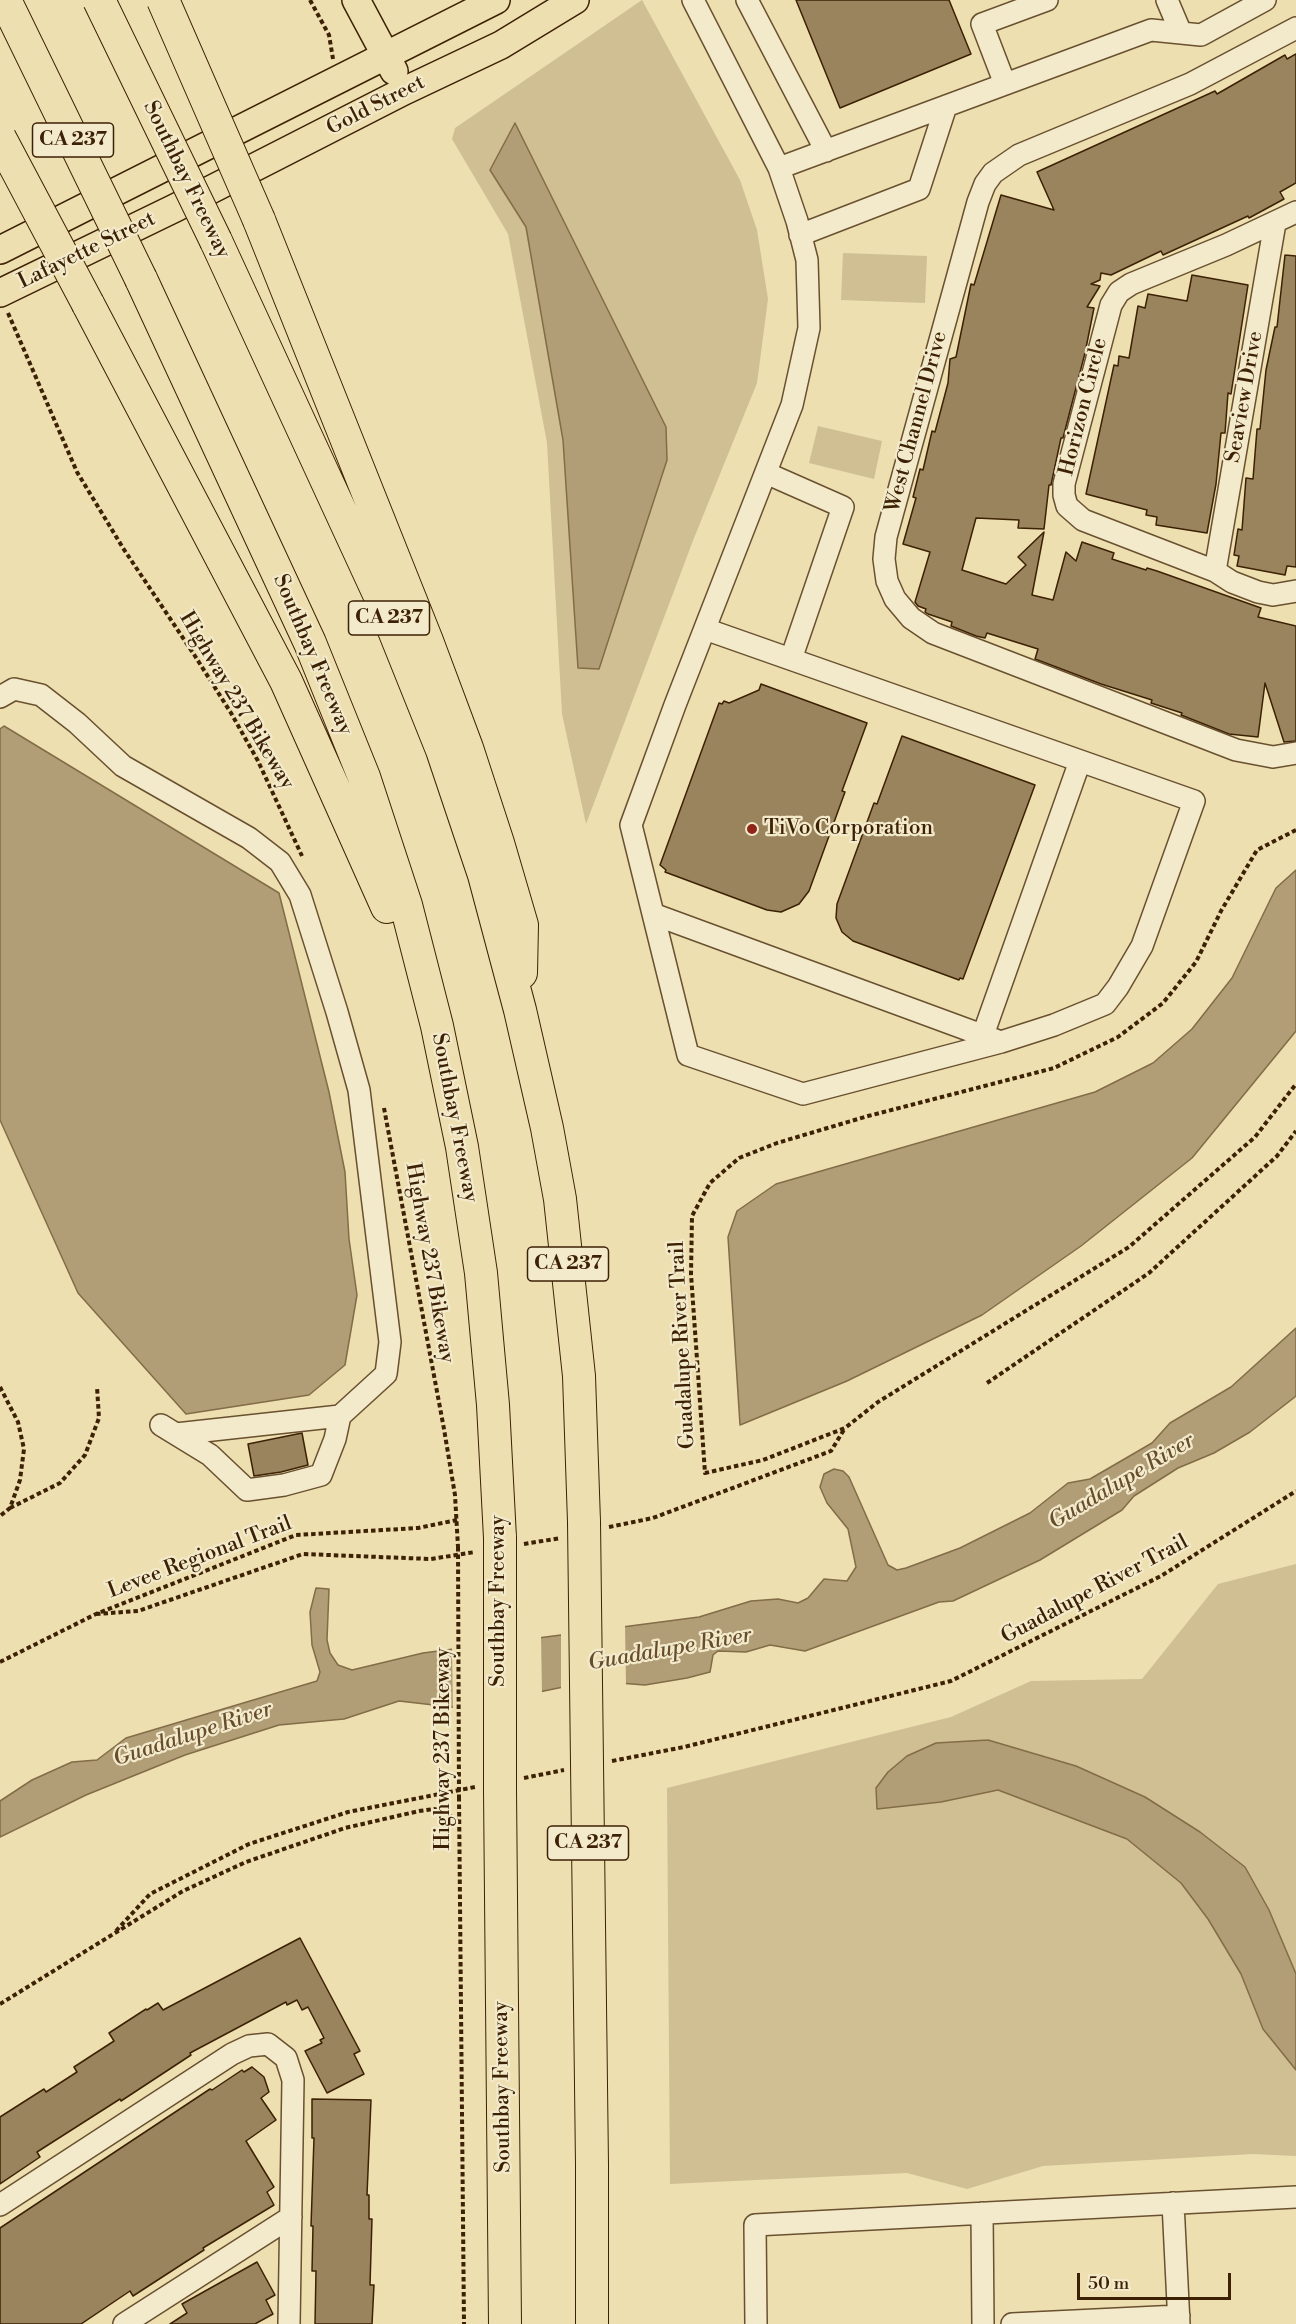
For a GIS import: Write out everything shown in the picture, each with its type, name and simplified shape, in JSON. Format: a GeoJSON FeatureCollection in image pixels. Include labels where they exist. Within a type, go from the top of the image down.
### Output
{"type":"FeatureCollection","features":[{"type":"Feature","properties":{"kind":"highway","name":"Southbay Freeway"},"geometry":{"type":"LineString","coordinates":[[5,0],[141,279],[310,643],[364,777],[406,905],[437,1026],[462,1147],[481,1273],[493,1405],[501,1538],[499,1785],[505,2324]]}},
{"type":"Feature","properties":{"kind":"highway","name":"Southbay Freeway"},"geometry":{"type":"LineString","coordinates":[[99,0],[216,241],[383,603],[442,750],[484,875],[520,1010],[547,1128],[567,1256],[579,1376],[584,1521],[592,2324]]}},
{"type":"Feature","properties":{"kind":"highway"},"geometry":{"type":"LineString","coordinates":[[163,0],[259,220],[427,641],[477,780],[522,925],[520,1010]]}},
{"type":"Feature","properties":{"kind":"highway"},"geometry":{"type":"LineString","coordinates":[[0,138],[286,681],[363,852],[437,1026]]}},
{"type":"Feature","properties":{"kind":"main road"},"geometry":{"type":"LineString","coordinates":[[356,0],[404,91]]}},
{"type":"Feature","properties":{"kind":"main road","name":"Gold Street"},"geometry":{"type":"LineString","coordinates":[[157,171],[496,0]]}},
{"type":"Feature","properties":{"kind":"main road","name":"Gold Street"},"geometry":{"type":"LineString","coordinates":[[175,208],[404,91],[501,45],[575,0]]}},
{"type":"Feature","properties":{"kind":"main road","name":"Lafayette Street"},"geometry":{"type":"LineString","coordinates":[[0,249],[157,171]]}},
{"type":"Feature","properties":{"kind":"main road","name":"Lafayette Street"},"geometry":{"type":"LineString","coordinates":[[2,299],[175,208]]}},
{"type":"Feature","properties":{"kind":"street"},"geometry":{"type":"LineString","coordinates":[[693,0],[779,168],[807,261],[809,328],[792,405],[675,705],[632,825],[688,1054],[802,1094],[992,1039],[1054,1026],[1105,1004],[1142,946],[1194,801],[705,629]]}},
{"type":"Feature","properties":{"kind":"street"},"geometry":{"type":"LineString","coordinates":[[747,0],[826,151]]}},
{"type":"Feature","properties":{"kind":"street"},"geometry":{"type":"LineString","coordinates":[[1005,84],[982,24],[1047,0]]}},
{"type":"Feature","properties":{"kind":"street"},"geometry":{"type":"LineString","coordinates":[[1167,0],[1181,33]]}},
{"type":"Feature","properties":{"kind":"street"},"geometry":{"type":"LineString","coordinates":[[779,168],[1151,30],[1201,35],[1265,0]]}},
{"type":"Feature","properties":{"kind":"street","name":"West Channel Drive"},"geometry":{"type":"LineString","coordinates":[[1296,28],[1181,89],[1019,154],[993,173],[985,184],[978,202],[886,537],[884,559],[887,581],[895,599],[911,618],[933,633],[1236,750],[1273,757],[1296,753]]}},
{"type":"Feature","properties":{"kind":"street"},"geometry":{"type":"LineString","coordinates":[[800,235],[919,189],[946,106]]}},
{"type":"Feature","properties":{"kind":"street","name":"Horizon Circle"},"geometry":{"type":"LineString","coordinates":[[1296,212],[1275,224],[1131,284],[1119,292],[1111,305],[1064,484],[1067,506],[1083,520],[1215,571],[1232,582],[1258,592],[1273,595],[1296,591]]}},
{"type":"Feature","properties":{"kind":"street","name":"Seaview Drive"},"geometry":{"type":"LineString","coordinates":[[1215,571],[1275,224]]}},
{"type":"Feature","properties":{"kind":"street"},"geometry":{"type":"LineString","coordinates":[[766,473],[843,507],[791,659]]}},
{"type":"Feature","properties":{"kind":"street"},"geometry":{"type":"LineString","coordinates":[[0,697],[14,689],[41,695],[77,723],[123,766],[249,838],[280,862],[300,895],[359,1090],[390,1342],[386,1374],[340,1416],[335,1439],[321,1474],[284,1485],[247,1490],[210,1455],[168,1430],[340,1416]]}},
{"type":"Feature","properties":{"kind":"street"},"geometry":{"type":"LineString","coordinates":[[992,1039],[1080,761]]}},
{"type":"Feature","properties":{"kind":"street"},"geometry":{"type":"LineString","coordinates":[[653,914],[992,1039]]}},
{"type":"Feature","properties":{"kind":"street"},"geometry":{"type":"LineString","coordinates":[[0,2205],[232,2055],[249,2046],[268,2044],[286,2058],[293,2080],[289,2324]]}},
{"type":"Feature","properties":{"kind":"street"},"geometry":{"type":"LineString","coordinates":[[756,2324],[755,2225],[1296,2197]]}},
{"type":"Feature","properties":{"kind":"street"},"geometry":{"type":"LineString","coordinates":[[1012,2324],[1179,2320],[1173,2203]]}},
{"type":"Feature","properties":{"kind":"street"},"geometry":{"type":"LineString","coordinates":[[982,2213],[983,2324]]}},
{"type":"Feature","properties":{"kind":"street"},"geometry":{"type":"LineString","coordinates":[[124,2324],[291,2217]]}},
{"type":"Feature","properties":{"kind":"path"},"geometry":{"type":"LineString","coordinates":[[310,0],[329,35],[333,57]]}},
{"type":"Feature","properties":{"kind":"path","name":"Highway 237 Bikeway"},"geometry":{"type":"LineString","coordinates":[[2,299],[77,472],[123,548],[231,713],[262,770],[305,862]]}},
{"type":"Feature","properties":{"kind":"path","name":"Guadalupe River Trail"},"geometry":{"type":"LineString","coordinates":[[1296,830],[1257,850],[1221,911],[1196,962],[1163,1003],[1118,1037],[1054,1068],[868,1116],[777,1143],[739,1158],[710,1183],[692,1216],[691,1274],[705,1473],[763,1460],[845,1428],[878,1402],[1129,1247],[1255,1137],[1296,1084]]}},
{"type":"Feature","properties":{"kind":"path","name":"Highway 237 Bikeway"},"geometry":{"type":"LineString","coordinates":[[383,1103],[444,1429],[457,1520],[464,2324]]}},
{"type":"Feature","properties":{"kind":"path"},"geometry":{"type":"LineString","coordinates":[[987,1383],[1149,1273],[1277,1156],[1296,1131]]}},
{"type":"Feature","properties":{"kind":"path"},"geometry":{"type":"LineString","coordinates":[[0,1387],[18,1422],[24,1449],[20,1480],[10,1508]]}},
{"type":"Feature","properties":{"kind":"path"},"geometry":{"type":"LineString","coordinates":[[0,1516],[10,1508],[60,1483],[85,1455],[99,1418],[97,1387]]}},
{"type":"Feature","properties":{"kind":"path","name":"Guadalupe River Trail"},"geometry":{"type":"LineString","coordinates":[[603,1762],[684,1747],[951,1681],[1161,1576],[1296,1491]]}},
{"type":"Feature","properties":{"kind":"path","name":"Levee Regional Trail"},"geometry":{"type":"LineString","coordinates":[[0,1662],[96,1614],[296,1535],[418,1528],[457,1520]]}},
{"type":"Feature","properties":{"kind":"path"},"geometry":{"type":"LineString","coordinates":[[116,1931],[150,1894],[249,1844],[348,1812],[499,1785],[568,1769]]}},
{"type":"Feature","properties":{"kind":"path"},"geometry":{"type":"LineString","coordinates":[[0,2004],[183,1891],[246,1862],[345,1828],[434,1809],[444,1811],[459,1822]]}},
{"type":"Feature","properties":{"kind":"shaded area"},"geometry":{"type":"Polygon","coordinates":[[[642,0],[740,180],[757,230],[768,299],[757,383],[694,538],[586,824],[562,714],[547,443],[508,234],[452,139],[455,128],[642,0]]]}},
{"type":"Feature","properties":{"kind":"shaded area"},"geometry":{"type":"Polygon","coordinates":[[[843,253],[927,256],[925,303],[841,300],[843,253]]]}},
{"type":"Feature","properties":{"kind":"shaded area"},"geometry":{"type":"Polygon","coordinates":[[[818,426],[882,441],[874,479],[809,463],[818,426]]]}},
{"type":"Feature","properties":{"kind":"shaded area"},"geometry":{"type":"Polygon","coordinates":[[[1296,1564],[1296,2156],[1253,2154],[1043,2166],[967,2189],[907,2173],[670,2184],[667,1788],[951,1717],[1031,1681],[1142,1679],[1218,1584],[1296,1564]]]}},
{"type":"Feature","properties":{"kind":"water"},"geometry":{"type":"Polygon","coordinates":[[[515,123],[666,427],[667,460],[599,669],[578,668],[563,440],[526,227],[490,170],[515,123]]]}},
{"type":"Feature","properties":{"kind":"water"},"geometry":{"type":"Polygon","coordinates":[[[4,726],[279,893],[329,1092],[345,1172],[349,1239],[357,1295],[345,1365],[309,1395],[186,1414],[78,1293],[0,1120],[0,729],[4,726]]]}},
{"type":"Feature","properties":{"kind":"water"},"geometry":{"type":"Polygon","coordinates":[[[1296,870],[1296,1031],[1192,1158],[1081,1246],[982,1315],[847,1381],[740,1425],[728,1237],[737,1211],[776,1184],[1095,1092],[1153,1063],[1192,1029],[1232,978],[1276,888],[1296,870]]]}},
{"type":"Feature","properties":{"kind":"water","name":"Guadalupe River"},"geometry":{"type":"Polygon","coordinates":[[[1296,1328],[1296,1396],[1250,1432],[1214,1453],[1178,1468],[1134,1496],[1122,1510],[1040,1560],[953,1601],[939,1602],[805,1651],[770,1645],[746,1652],[718,1651],[713,1655],[710,1672],[687,1678],[645,1685],[593,1681],[460,1708],[399,1701],[344,1719],[279,1725],[185,1755],[86,1795],[0,1837],[0,1801],[32,1780],[72,1762],[97,1760],[126,1738],[317,1681],[320,1672],[312,1645],[310,1612],[316,1588],[329,1589],[327,1640],[330,1653],[338,1665],[352,1670],[423,1653],[699,1617],[751,1601],[778,1599],[798,1603],[808,1598],[824,1579],[847,1581],[856,1567],[848,1529],[827,1503],[820,1487],[824,1474],[834,1469],[843,1471],[849,1477],[888,1565],[897,1570],[906,1568],[960,1548],[1030,1513],[1068,1483],[1090,1479],[1152,1443],[1170,1423],[1231,1387],[1296,1328]]]}},
{"type":"Feature","properties":{"kind":"water"},"geometry":{"type":"Polygon","coordinates":[[[988,1740],[1076,1766],[1145,1797],[1200,1832],[1245,1867],[1269,1910],[1296,1974],[1296,2070],[1263,2029],[1241,1974],[1208,1919],[1181,1883],[1127,1839],[998,1790],[941,1802],[877,1809],[876,1788],[888,1772],[907,1756],[936,1743],[988,1740]]]}},
{"type":"Feature","properties":{"kind":"pier"},"geometry":{"type":"Polygon","coordinates":[[[625,1624],[626,1686],[593,1684],[561,1691],[561,1632],[625,1624]]]}},
{"type":"Feature","properties":{"kind":"pier"},"geometry":{"type":"Polygon","coordinates":[[[541,1635],[542,1695],[460,1711],[453,1710],[452,1646],[541,1635]]]}},
{"type":"Feature","properties":{"kind":"building"},"geometry":{"type":"Polygon","coordinates":[[[796,0],[949,0],[971,54],[840,108],[796,0]]]}},
{"type":"Feature","properties":{"kind":"building"},"geometry":{"type":"Polygon","coordinates":[[[1296,54],[1296,183],[1280,192],[1284,199],[1249,218],[1248,216],[1163,255],[1161,251],[1111,275],[1101,273],[1100,280],[1091,284],[1100,286],[1087,307],[1094,308],[1085,353],[1063,438],[1061,438],[1051,485],[1049,485],[1044,529],[1018,528],[1019,520],[976,518],[962,570],[1006,584],[1026,565],[1018,557],[1044,532],[1032,595],[1053,600],[1066,552],[1076,561],[1082,542],[1114,553],[1112,559],[1146,570],[1147,568],[1157,571],[1261,608],[1258,617],[1296,626],[1296,741],[1284,742],[1265,683],[1258,737],[1229,734],[1181,715],[1182,713],[1151,703],[1152,700],[1035,659],[1038,649],[987,633],[985,638],[976,636],[951,626],[952,622],[928,614],[925,612],[926,609],[915,602],[930,552],[903,544],[916,498],[913,497],[920,469],[923,470],[932,431],[935,432],[948,383],[950,359],[956,357],[971,284],[974,285],[1001,195],[1054,210],[1037,172],[1215,91],[1217,94],[1285,55],[1287,59],[1296,54]]]}},
{"type":"Feature","properties":{"kind":"building"},"geometry":{"type":"Polygon","coordinates":[[[1285,255],[1296,256],[1296,567],[1287,566],[1285,575],[1237,566],[1239,556],[1234,555],[1238,529],[1242,530],[1246,478],[1253,479],[1257,429],[1260,429],[1266,370],[1275,327],[1277,327],[1285,255]]]}},
{"type":"Feature","properties":{"kind":"building"},"geometry":{"type":"Polygon","coordinates":[[[1192,275],[1248,285],[1231,394],[1228,393],[1225,433],[1221,433],[1216,484],[1207,533],[1156,525],[1157,517],[1146,515],[1147,510],[1086,494],[1114,365],[1118,366],[1119,356],[1129,358],[1138,306],[1145,308],[1148,294],[1187,301],[1192,275]]]}},
{"type":"Feature","properties":{"kind":"building","name":"TiVo Corporation"},"geometry":{"type":"Polygon","coordinates":[[[761,684],[867,723],[809,891],[799,904],[781,912],[767,910],[665,872],[666,870],[660,865],[719,703],[722,704],[724,701],[729,703],[759,690],[761,684]]]}},
{"type":"Feature","properties":{"kind":"building","name":"TiVo Corporation"},"geometry":{"type":"Polygon","coordinates":[[[902,736],[1035,785],[963,979],[959,980],[853,941],[842,932],[836,918],[837,904],[874,803],[877,804],[902,736]]]}},
{"type":"Feature","properties":{"kind":"building"},"geometry":{"type":"Polygon","coordinates":[[[302,1433],[308,1465],[254,1476],[248,1444],[302,1433]]]}},
{"type":"Feature","properties":{"kind":"building"},"geometry":{"type":"Polygon","coordinates":[[[300,1938],[360,2051],[354,2054],[364,2074],[327,2093],[305,2051],[322,2043],[320,2040],[324,2038],[308,2007],[302,2010],[297,2000],[287,2005],[286,2002],[190,2053],[191,2055],[121,2101],[120,2099],[37,2152],[40,2157],[0,2184],[0,2117],[44,2089],[46,2092],[77,2072],[74,2067],[114,2041],[109,2033],[146,2009],[158,2003],[163,2010],[300,1938]]]}},
{"type":"Feature","properties":{"kind":"building"},"geometry":{"type":"Polygon","coordinates":[[[252,2067],[264,2077],[269,2092],[261,2098],[276,2120],[246,2141],[274,2187],[267,2192],[274,2205],[203,2248],[204,2250],[133,2296],[130,2291],[81,2324],[0,2324],[0,2228],[210,2089],[212,2090],[242,2070],[244,2072],[252,2067]]]}},
{"type":"Feature","properties":{"kind":"building"},"geometry":{"type":"Polygon","coordinates":[[[312,2099],[371,2100],[367,2195],[369,2195],[369,2219],[372,2219],[370,2285],[374,2285],[372,2324],[315,2324],[316,2271],[312,2271],[313,2226],[311,2226],[314,2138],[312,2138],[312,2099]]]}},
{"type":"Feature","properties":{"kind":"building"},"geometry":{"type":"Polygon","coordinates":[[[257,2262],[275,2295],[266,2300],[273,2314],[255,2324],[170,2324],[187,2313],[182,2304],[257,2262]]]}},
{"type":"Feature","properties":{"kind":"place","name":"TiVo Corporation"},"geometry":{"type":"Point","coordinates":[752,829]}}]}
